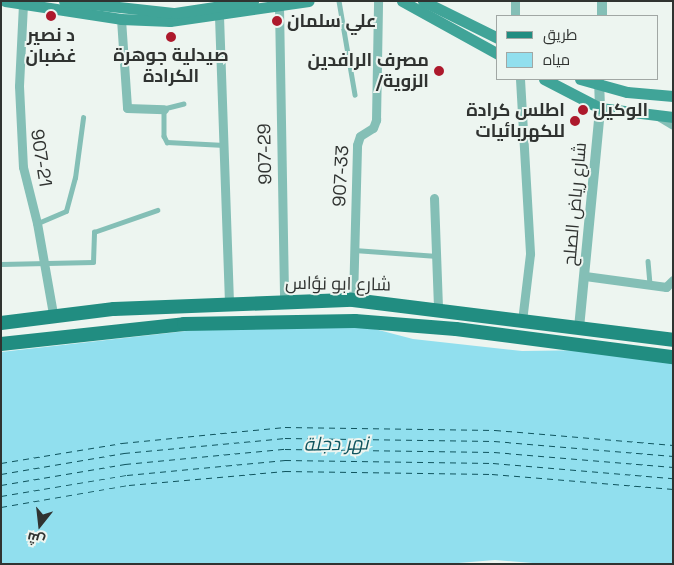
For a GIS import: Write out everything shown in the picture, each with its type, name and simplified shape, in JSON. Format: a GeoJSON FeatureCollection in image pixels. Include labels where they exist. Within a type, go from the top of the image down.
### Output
{"type":"FeatureCollection","features":[{"type":"Feature","properties":{"kind":"main road"},"geometry":{"type":"LineString","coordinates":[[5,1],[122,19],[170,21],[253,1]]}},
{"type":"Feature","properties":{"kind":"main road"},"geometry":{"type":"LineString","coordinates":[[64,1],[115,5],[175,13],[219,8],[279,7],[310,1]]}},
{"type":"Feature","properties":{"kind":"main road"},"geometry":{"type":"LineString","coordinates":[[402,1],[497,53]]}},
{"type":"Feature","properties":{"kind":"main road"},"geometry":{"type":"LineString","coordinates":[[423,1],[497,38]]}},
{"type":"Feature","properties":{"kind":"main road"},"geometry":{"type":"LineString","coordinates":[[546,80],[600,108],[673,117]]}},
{"type":"Feature","properties":{"kind":"main road"},"geometry":{"type":"LineString","coordinates":[[599,81],[627,92],[673,96]]}},
{"type":"Feature","properties":{"kind":"main road","name":"شارع ابو نؤاس"},"geometry":{"type":"LineString","coordinates":[[1,323],[53,314],[229,303],[353,300],[438,309],[673,340]]}},
{"type":"Feature","properties":{"kind":"main road"},"geometry":{"type":"LineString","coordinates":[[1,344],[184,324],[355,322],[456,329],[673,357]]}},
{"type":"Feature","properties":{"kind":"street","name":"907-33"},"geometry":{"type":"LineString","coordinates":[[353,300],[357,145],[360,136],[373,128],[376,120],[378,1]]}},
{"type":"Feature","properties":{"kind":"street"},"geometry":{"type":"LineString","coordinates":[[515,1],[515,15]]}},
{"type":"Feature","properties":{"kind":"street"},"geometry":{"type":"LineString","coordinates":[[602,1],[602,15]]}},
{"type":"Feature","properties":{"kind":"street","name":"907-21"},"geometry":{"type":"LineString","coordinates":[[23,4],[19,128],[22,167],[37,223],[53,314]]}},
{"type":"Feature","properties":{"kind":"street","name":"907-29"},"geometry":{"type":"LineString","coordinates":[[279,7],[284,301]]}},
{"type":"Feature","properties":{"kind":"street"},"geometry":{"type":"LineString","coordinates":[[219,8],[229,303]]}},
{"type":"Feature","properties":{"kind":"street"},"geometry":{"type":"LineString","coordinates":[[122,19],[127,108],[164,109]]}},
{"type":"Feature","properties":{"kind":"street"},"geometry":{"type":"LineString","coordinates":[[520,80],[530,254],[522,321]]}},
{"type":"Feature","properties":{"kind":"street","name":"شارع رياض الصلح"},"geometry":{"type":"LineString","coordinates":[[579,328],[600,108],[599,81]]}},
{"type":"Feature","properties":{"kind":"street"},"geometry":{"type":"LineString","coordinates":[[656,116],[673,125]]}},
{"type":"Feature","properties":{"kind":"street"},"geometry":{"type":"LineString","coordinates":[[434,198],[438,309]]}},
{"type":"Feature","properties":{"kind":"street"},"geometry":{"type":"LineString","coordinates":[[585,276],[666,286],[673,280]]}},
{"type":"Feature","properties":{"kind":"lane"},"geometry":{"type":"LineString","coordinates":[[339,1],[355,95]]}},
{"type":"Feature","properties":{"kind":"lane"},"geometry":{"type":"LineString","coordinates":[[184,104],[164,109],[164,136],[167,142],[224,145]]}},
{"type":"Feature","properties":{"kind":"lane"},"geometry":{"type":"LineString","coordinates":[[37,223],[66,211],[75,178],[83,118]]}},
{"type":"Feature","properties":{"kind":"lane"},"geometry":{"type":"LineString","coordinates":[[1,264],[45,265],[93,262],[94,232],[157,210]]}},
{"type":"Feature","properties":{"kind":"lane"},"geometry":{"type":"LineString","coordinates":[[354,250],[437,256]]}},
{"type":"Feature","properties":{"kind":"lane"},"geometry":{"type":"LineString","coordinates":[[648,261],[650,284]]}},
{"type":"Feature","properties":{"kind":"water","name":"نهر دجلة"},"geometry":{"type":"Polygon","coordinates":[[[239,325],[367,327],[413,339],[522,351],[595,350],[673,362],[673,564],[545,564],[495,560],[446,564],[1,564],[1,352],[239,325]]]}},
{"type":"Feature","properties":{"kind":"ferry route"},"geometry":{"type":"LineString","coordinates":[[1,463],[122,443],[285,427],[495,430],[673,445]]}},
{"type":"Feature","properties":{"kind":"ferry route"},"geometry":{"type":"LineString","coordinates":[[1,474],[124,453],[285,438],[494,441],[673,456]]}},
{"type":"Feature","properties":{"kind":"ferry route"},"geometry":{"type":"LineString","coordinates":[[1,485],[125,464],[285,449],[494,452],[673,467]]}},
{"type":"Feature","properties":{"kind":"ferry route"},"geometry":{"type":"LineString","coordinates":[[1,496],[127,475],[285,460],[493,463],[673,478]]}},
{"type":"Feature","properties":{"kind":"ferry route"},"geometry":{"type":"LineString","coordinates":[[1,507],[129,485],[285,471],[492,474],[673,489]]}},
{"type":"Feature","properties":{"kind":"place","name":"د نصير غضبان"},"geometry":{"type":"Point","coordinates":[51,16]}},
{"type":"Feature","properties":{"kind":"place","name":"علي سلمان"},"geometry":{"type":"Point","coordinates":[277,21]}},
{"type":"Feature","properties":{"kind":"place","name":"صيدلية جوهرة الكرادة"},"geometry":{"type":"Point","coordinates":[171,37]}},
{"type":"Feature","properties":{"kind":"place","name":"مصرف الرافدين /الزوية"},"geometry":{"type":"Point","coordinates":[439,71]}},
{"type":"Feature","properties":{"kind":"place","name":"الوكيل"},"geometry":{"type":"Point","coordinates":[583,110]}},
{"type":"Feature","properties":{"kind":"place","name":"اطلس كرادة للكهربائيات"},"geometry":{"type":"Point","coordinates":[575,121]}}]}
